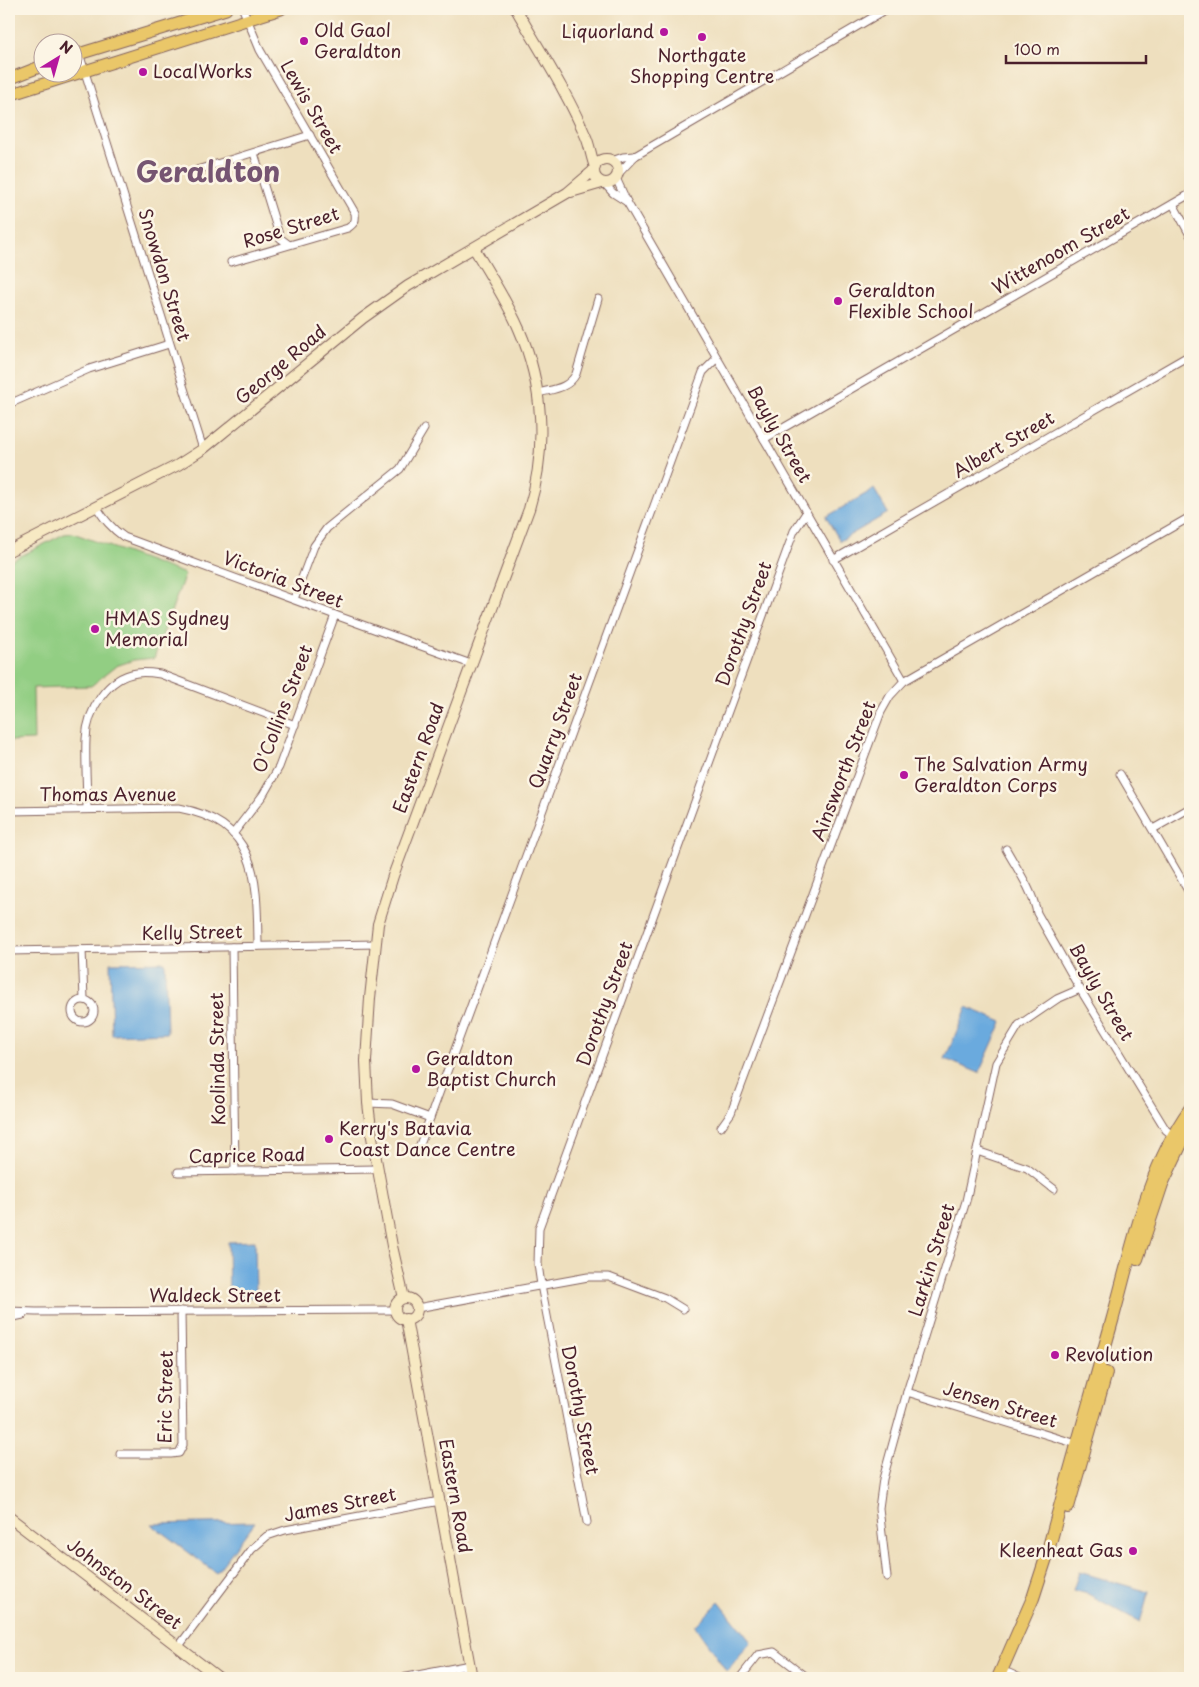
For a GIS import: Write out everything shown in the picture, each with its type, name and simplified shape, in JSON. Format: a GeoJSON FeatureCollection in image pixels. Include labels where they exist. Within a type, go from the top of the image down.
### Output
{"type":"FeatureCollection","features":[{"type":"Feature","properties":{"kind":"highway"},"geometry":{"type":"LineString","coordinates":[[1009,1677],[1081,1446],[1130,1253],[1153,1181],[1178,1139],[1190,1109]]}},
{"type":"Feature","properties":{"kind":"highway"},"geometry":{"type":"LineString","coordinates":[[1178,1139],[1190,1125]]}},
{"type":"Feature","properties":{"kind":"main road"},"geometry":{"type":"LineString","coordinates":[[82,52],[226,9]]}},
{"type":"Feature","properties":{"kind":"main road"},"geometry":{"type":"LineString","coordinates":[[9,94],[245,14],[281,9]]}},
{"type":"Feature","properties":{"kind":"main road"},"geometry":{"type":"LineString","coordinates":[[9,79],[32,70]]}},
{"type":"Feature","properties":{"kind":"street"},"geometry":{"type":"LineString","coordinates":[[516,9],[573,108],[588,140],[596,178],[603,183],[610,183],[635,156],[887,9]]}},
{"type":"Feature","properties":{"kind":"street","name":"Lewis Street"},"geometry":{"type":"LineString","coordinates":[[245,14],[260,50],[355,212],[356,219]]}},
{"type":"Feature","properties":{"kind":"street","name":"Snowdon Street"},"geometry":{"type":"LineString","coordinates":[[82,64],[203,449]]}},
{"type":"Feature","properties":{"kind":"street"},"geometry":{"type":"LineString","coordinates":[[197,170],[310,135]]}},
{"type":"Feature","properties":{"kind":"street"},"geometry":{"type":"LineString","coordinates":[[588,140],[617,166],[617,176]]}},
{"type":"Feature","properties":{"kind":"street"},"geometry":{"type":"LineString","coordinates":[[254,153],[280,238],[288,244]]}},
{"type":"Feature","properties":{"kind":"street"},"geometry":{"type":"LineString","coordinates":[[595,168],[600,161],[635,156]]}},
{"type":"Feature","properties":{"kind":"street","name":"George Road"},"geometry":{"type":"LineString","coordinates":[[9,551],[178,465],[203,449],[363,318],[408,286],[567,194],[595,168]]}},
{"type":"Feature","properties":{"kind":"street","name":"Bayly Street"},"geometry":{"type":"LineString","coordinates":[[617,176],[627,202],[904,682]]}},
{"type":"Feature","properties":{"kind":"street","name":"George Road"},"geometry":{"type":"LineString","coordinates":[[567,194],[603,183]]}},
{"type":"Feature","properties":{"kind":"street","name":"Bayly Street"},"geometry":{"type":"LineString","coordinates":[[603,183],[613,193],[627,202]]}},
{"type":"Feature","properties":{"kind":"street","name":"Wittenoom Street"},"geometry":{"type":"LineString","coordinates":[[764,439],[1190,194]]}},
{"type":"Feature","properties":{"kind":"street"},"geometry":{"type":"LineString","coordinates":[[1173,204],[1190,236]]}},
{"type":"Feature","properties":{"kind":"street","name":"Rose Street"},"geometry":{"type":"LineString","coordinates":[[231,262],[348,228],[354,224],[356,219]]}},
{"type":"Feature","properties":{"kind":"street","name":"Eastern Road"},"geometry":{"type":"LineString","coordinates":[[404,1298],[392,1246],[368,1103],[366,1061],[378,924],[393,876],[534,492],[540,459],[538,393],[530,361],[519,329],[474,248]]}},
{"type":"Feature","properties":{"kind":"street"},"geometry":{"type":"LineString","coordinates":[[538,393],[567,386],[572,381],[576,374],[598,300]]}},
{"type":"Feature","properties":{"kind":"street"},"geometry":{"type":"LineString","coordinates":[[9,402],[89,369],[169,344]]}},
{"type":"Feature","properties":{"kind":"street","name":"Albert Street"},"geometry":{"type":"LineString","coordinates":[[833,560],[1190,355]]}},
{"type":"Feature","properties":{"kind":"street","name":"Quarry Street"},"geometry":{"type":"LineString","coordinates":[[418,1150],[703,372],[717,358]]}},
{"type":"Feature","properties":{"kind":"street"},"geometry":{"type":"LineString","coordinates":[[294,599],[314,546],[328,528],[400,469],[424,429]]}},
{"type":"Feature","properties":{"kind":"street","name":"Victoria Street"},"geometry":{"type":"LineString","coordinates":[[96,506],[113,530],[124,537],[472,664]]}},
{"type":"Feature","properties":{"kind":"street","name":"Dorothy Street"},"geometry":{"type":"LineString","coordinates":[[586,1522],[541,1286],[538,1264],[539,1228],[794,531],[806,514]]}},
{"type":"Feature","properties":{"kind":"street","name":"Ainsworth Street"},"geometry":{"type":"LineString","coordinates":[[721,1127],[731,1112],[881,712],[890,696],[904,682],[1190,517]]}},
{"type":"Feature","properties":{"kind":"street","name":"O'Collins Street"},"geometry":{"type":"LineString","coordinates":[[233,834],[279,767],[335,615]]}},
{"type":"Feature","properties":{"kind":"street"},"geometry":{"type":"LineString","coordinates":[[87,809],[86,737],[90,721],[100,698],[113,684],[128,675],[137,672],[160,674],[295,725]]}},
{"type":"Feature","properties":{"kind":"street"},"geometry":{"type":"LineString","coordinates":[[1120,774],[1190,894]]}},
{"type":"Feature","properties":{"kind":"street","name":"Thomas Avenue"},"geometry":{"type":"LineString","coordinates":[[9,811],[179,808],[208,816],[219,822],[233,834],[248,855],[257,889],[258,946]]}},
{"type":"Feature","properties":{"kind":"street"},"geometry":{"type":"LineString","coordinates":[[1153,830],[1190,808]]}},
{"type":"Feature","properties":{"kind":"street","name":"Bayly Street"},"geometry":{"type":"LineString","coordinates":[[1006,849],[1035,901],[1037,913],[1080,989],[1166,1130],[1178,1139]]}},
{"type":"Feature","properties":{"kind":"street","name":"Kelly Street"},"geometry":{"type":"LineString","coordinates":[[9,951],[376,944]]}},
{"type":"Feature","properties":{"kind":"street","name":"Koolinda Street"},"geometry":{"type":"LineString","coordinates":[[232,947],[234,1170]]}},
{"type":"Feature","properties":{"kind":"street"},"geometry":{"type":"LineString","coordinates":[[82,950],[84,999]]}},
{"type":"Feature","properties":{"kind":"street","name":"Larkin Street"},"geometry":{"type":"LineString","coordinates":[[887,1576],[878,1508],[882,1479],[966,1202],[996,1063],[1019,1025],[1057,999],[1080,989]]}},
{"type":"Feature","properties":{"kind":"street"},"geometry":{"type":"LineString","coordinates":[[368,1103],[392,1104],[430,1118]]}},
{"type":"Feature","properties":{"kind":"street"},"geometry":{"type":"LineString","coordinates":[[977,1151],[1027,1168],[1054,1189]]}},
{"type":"Feature","properties":{"kind":"street","name":"Caprice Road"},"geometry":{"type":"LineString","coordinates":[[178,1172],[378,1169]]}},
{"type":"Feature","properties":{"kind":"street"},"geometry":{"type":"LineString","coordinates":[[417,1308],[588,1277],[609,1277],[665,1298],[683,1309]]}},
{"type":"Feature","properties":{"kind":"street"},"geometry":{"type":"LineString","coordinates":[[404,1298],[414,1301],[417,1308],[413,1317],[406,1320],[400,1318],[395,1310],[396,1304],[404,1298]]}},
{"type":"Feature","properties":{"kind":"street","name":"Waldeck Street"},"geometry":{"type":"LineString","coordinates":[[9,1311],[395,1310]]}},
{"type":"Feature","properties":{"kind":"street","name":"Eric Street"},"geometry":{"type":"LineString","coordinates":[[120,1454],[179,1453],[183,1445],[182,1311]]}},
{"type":"Feature","properties":{"kind":"street","name":"Waldeck Street"},"geometry":{"type":"LineString","coordinates":[[9,1318],[36,1312]]}},
{"type":"Feature","properties":{"kind":"street","name":"Eastern Road"},"geometry":{"type":"LineString","coordinates":[[406,1320],[472,1678]]}},
{"type":"Feature","properties":{"kind":"street","name":"Jensen Street"},"geometry":{"type":"LineString","coordinates":[[907,1392],[1081,1446]]}},
{"type":"Feature","properties":{"kind":"street","name":"James Street"},"geometry":{"type":"LineString","coordinates":[[178,1646],[252,1549],[267,1536],[285,1530],[440,1501]]}},
{"type":"Feature","properties":{"kind":"street","name":"Johnston Street"},"geometry":{"type":"LineString","coordinates":[[9,1517],[220,1678]]}},
{"type":"Feature","properties":{"kind":"street"},"geometry":{"type":"LineString","coordinates":[[740,1678],[758,1655],[774,1652],[808,1678]]}},
{"type":"Feature","properties":{"kind":"street"},"geometry":{"type":"LineString","coordinates":[[402,1678],[470,1666]]}},
{"type":"Feature","properties":{"kind":"green space"},"geometry":{"type":"Polygon","coordinates":[[[73,533],[185,574],[154,658],[134,660],[116,666],[91,686],[33,688],[34,740],[9,741],[9,562],[64,534],[73,533]]]}},
{"type":"Feature","properties":{"kind":"water"},"geometry":{"type":"Polygon","coordinates":[[[874,489],[888,513],[840,541],[826,517],[874,489]]]}},
{"type":"Feature","properties":{"kind":"water"},"geometry":{"type":"Polygon","coordinates":[[[165,962],[167,1033],[112,1035],[110,963],[165,962]]]}},
{"type":"Feature","properties":{"kind":"water"},"geometry":{"type":"Polygon","coordinates":[[[967,1007],[1002,1022],[979,1073],[945,1059],[967,1007]]]}},
{"type":"Feature","properties":{"kind":"water"},"geometry":{"type":"Polygon","coordinates":[[[255,1241],[256,1297],[229,1298],[228,1242],[255,1241]]]}},
{"type":"Feature","properties":{"kind":"water"},"geometry":{"type":"Polygon","coordinates":[[[255,1522],[216,1573],[151,1524],[255,1522]]]}},
{"type":"Feature","properties":{"kind":"water"},"geometry":{"type":"Polygon","coordinates":[[[1079,1572],[1149,1592],[1140,1622],[1088,1594],[1073,1590],[1079,1572]]]}},
{"type":"Feature","properties":{"kind":"water"},"geometry":{"type":"Polygon","coordinates":[[[719,1602],[751,1642],[727,1672],[695,1626],[719,1602]]]}},
{"type":"Feature","properties":{"kind":"place","name":"Liquorland"},"geometry":{"type":"Point","coordinates":[664,32]}},
{"type":"Feature","properties":{"kind":"place","name":"Northgate Shopping Centre"},"geometry":{"type":"Point","coordinates":[702,37]}},
{"type":"Feature","properties":{"kind":"place","name":"Old Gaol Geraldton"},"geometry":{"type":"Point","coordinates":[304,41]}},
{"type":"Feature","properties":{"kind":"place","name":"LocalWorks"},"geometry":{"type":"Point","coordinates":[143,72]}},
{"type":"Feature","properties":{"kind":"place","name":"Geraldton Flexible School"},"geometry":{"type":"Point","coordinates":[838,301]}},
{"type":"Feature","properties":{"kind":"place","name":"HMAS Sydney Memorial"},"geometry":{"type":"Point","coordinates":[95,629]}},
{"type":"Feature","properties":{"kind":"place","name":"The Salvation Army Geraldton Corps"},"geometry":{"type":"Point","coordinates":[904,775]}},
{"type":"Feature","properties":{"kind":"place","name":"Geraldton Baptist Church"},"geometry":{"type":"Point","coordinates":[416,1069]}},
{"type":"Feature","properties":{"kind":"place","name":"Kerry's Batavia Coast Dance Centre"},"geometry":{"type":"Point","coordinates":[329,1139]}},
{"type":"Feature","properties":{"kind":"place","name":"Revolution"},"geometry":{"type":"Point","coordinates":[1055,1355]}},
{"type":"Feature","properties":{"kind":"place","name":"Kleenheat Gas"},"geometry":{"type":"Point","coordinates":[1133,1551]}},
{"type":"Feature","properties":{"kind":"district","name":"Geraldton"},"geometry":{"type":"Point","coordinates":[208,172]}}]}
